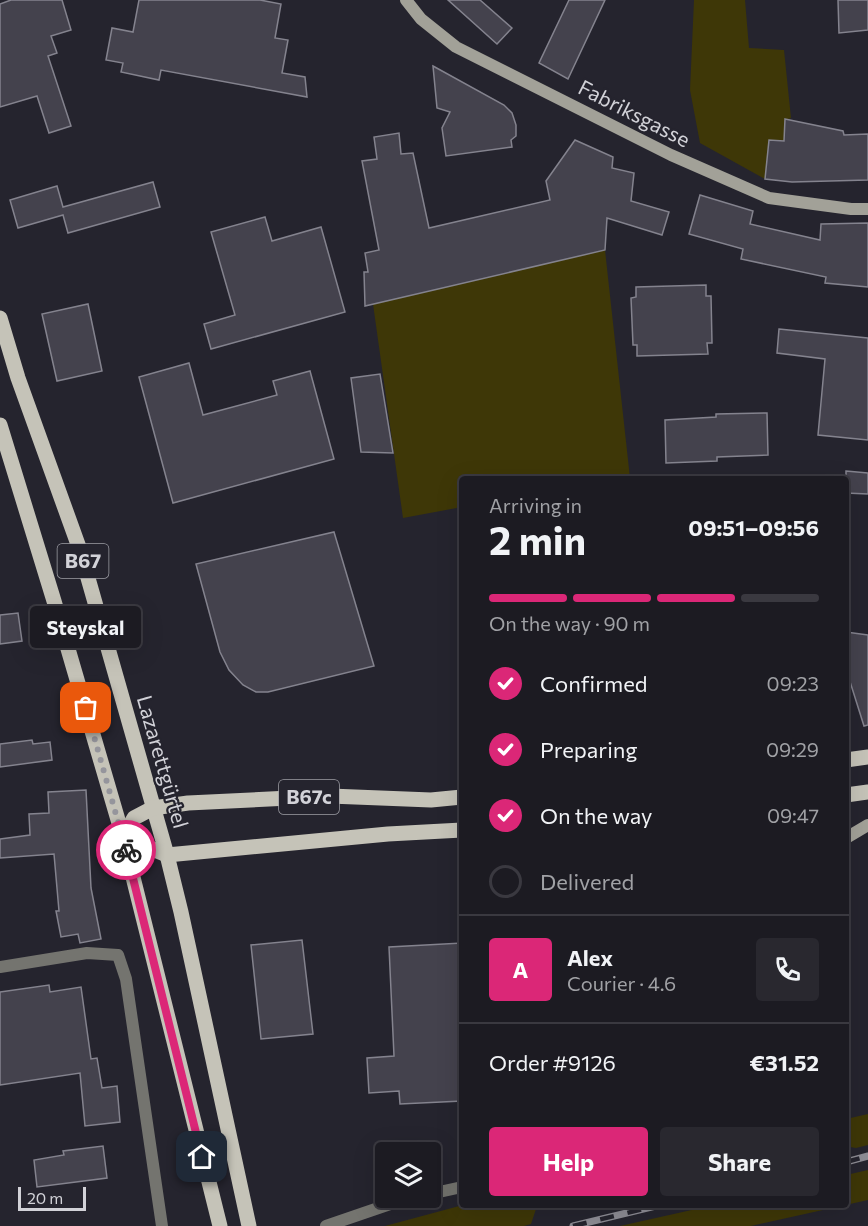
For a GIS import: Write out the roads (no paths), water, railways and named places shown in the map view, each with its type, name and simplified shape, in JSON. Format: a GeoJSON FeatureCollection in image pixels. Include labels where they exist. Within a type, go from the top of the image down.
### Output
{"type":"FeatureCollection","features":[{"type":"Feature","properties":{"kind":"main road","name":"Lazarettgürtel"},"geometry":{"type":"LineString","coordinates":[[0,318],[18,378],[80,549],[167,855],[249,1226]]}},
{"type":"Feature","properties":{"kind":"main road","name":"B67"},"geometry":{"type":"LineString","coordinates":[[0,425],[123,837],[220,1226]]}},
{"type":"Feature","properties":{"kind":"main road"},"geometry":{"type":"LineString","coordinates":[[849,760],[868,757]]}},
{"type":"Feature","properties":{"kind":"main road"},"geometry":{"type":"LineString","coordinates":[[849,795],[868,792]]}},
{"type":"Feature","properties":{"kind":"main road","name":"B67c"},"geometry":{"type":"LineString","coordinates":[[459,797],[431,800],[330,796],[203,802],[153,808],[134,818],[123,837],[167,855],[399,833],[459,830]]}},
{"type":"Feature","properties":{"kind":"street","name":"Fabriksgasse"},"geometry":{"type":"LineString","coordinates":[[405,0],[420,19],[456,47],[671,155],[769,198],[851,209],[868,209]]}},
{"type":"Feature","properties":{"kind":"street"},"geometry":{"type":"LineString","coordinates":[[849,836],[868,825]]}},
{"type":"Feature","properties":{"kind":"street"},"geometry":{"type":"LineString","coordinates":[[0,967],[87,953],[118,955],[126,979],[162,1226]]}},
{"type":"Feature","properties":{"kind":"street"},"geometry":{"type":"LineString","coordinates":[[441,1192],[459,1188]]}},
{"type":"Feature","properties":{"kind":"street"},"geometry":{"type":"LineString","coordinates":[[326,1226],[381,1208]]}},
{"type":"Feature","properties":{"kind":"railway"},"geometry":{"type":"LineString","coordinates":[[849,1161],[868,1156]]}},
{"type":"Feature","properties":{"kind":"railway"},"geometry":{"type":"LineString","coordinates":[[573,1226],[647,1208]]}},
{"type":"Feature","properties":{"kind":"place","name":"Steyskal"},"geometry":{"type":"Point","coordinates":[86,708]}}]}
